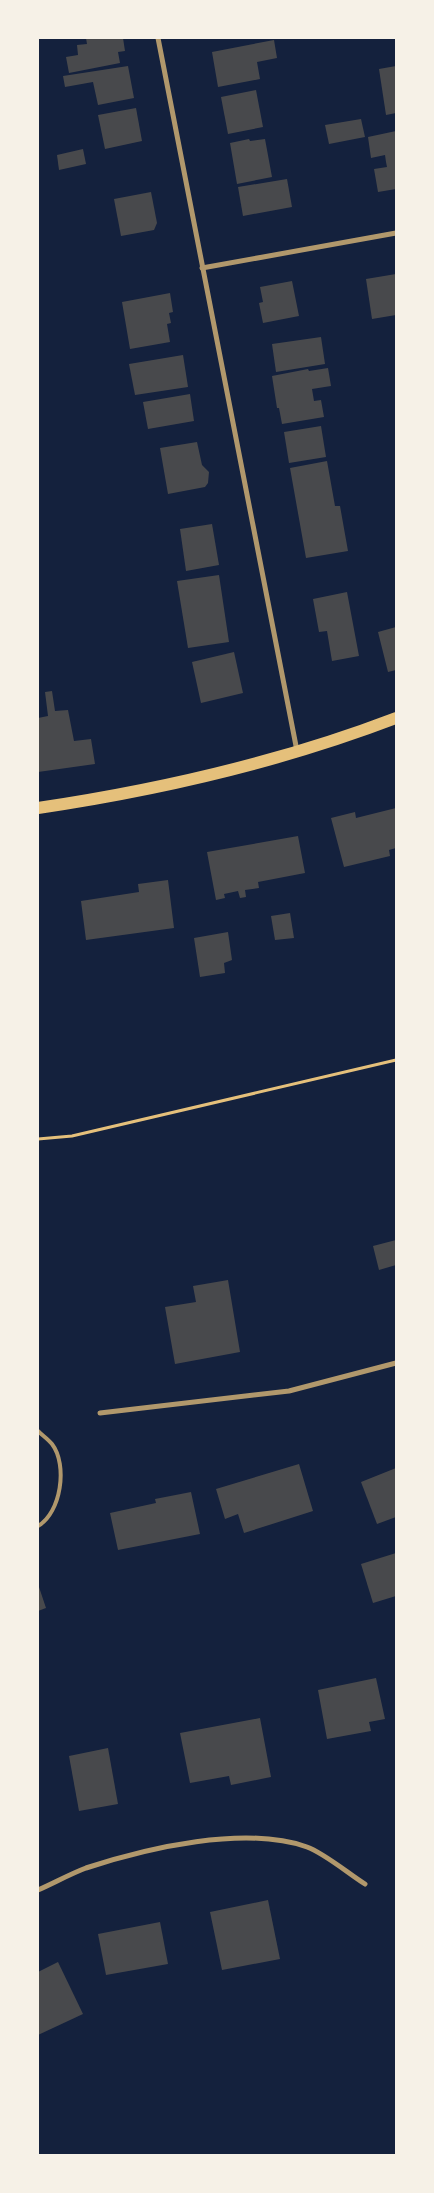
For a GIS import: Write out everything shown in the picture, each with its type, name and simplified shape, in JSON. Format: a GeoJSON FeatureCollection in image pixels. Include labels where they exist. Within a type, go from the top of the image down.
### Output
{"type":"FeatureCollection","features":[{"type":"Feature","properties":{"kind":"main road"},"geometry":{"type":"LineString","coordinates":[[38,808],[113,796],[256,764],[352,736],[396,718]]}},
{"type":"Feature","properties":{"kind":"street"},"geometry":{"type":"LineString","coordinates":[[158,38],[297,752]]}},
{"type":"Feature","properties":{"kind":"street"},"geometry":{"type":"LineString","coordinates":[[202,268],[396,233]]}},
{"type":"Feature","properties":{"kind":"street"},"geometry":{"type":"LineString","coordinates":[[100,1413],[289,1391],[396,1363]]}},
{"type":"Feature","properties":{"kind":"street"},"geometry":{"type":"LineString","coordinates":[[38,1890],[85,1869],[140,1852],[230,1837],[276,1839],[308,1848],[365,1884]]}},
{"type":"Feature","properties":{"kind":"lane"},"geometry":{"type":"LineString","coordinates":[[38,1431],[53,1445],[62,1482],[55,1504],[38,1526]]}},
{"type":"Feature","properties":{"kind":"path"},"geometry":{"type":"LineString","coordinates":[[38,1139],[72,1136],[396,1060]]}},
{"type":"Feature","properties":{"kind":"building"},"geometry":{"type":"Polygon","coordinates":[[[86,38],[123,38],[125,51],[118,52],[120,63],[69,73],[66,57],[78,55],[77,45],[87,44],[86,38]]]}},
{"type":"Feature","properties":{"kind":"building"},"geometry":{"type":"Polygon","coordinates":[[[274,40],[277,58],[257,62],[260,79],[218,87],[212,52],[274,40]]]}},
{"type":"Feature","properties":{"kind":"building"},"geometry":{"type":"Polygon","coordinates":[[[128,66],[134,98],[98,105],[93,82],[65,87],[63,76],[128,66]]]}},
{"type":"Feature","properties":{"kind":"building"},"geometry":{"type":"Polygon","coordinates":[[[396,66],[396,113],[386,115],[379,69],[396,66]]]}},
{"type":"Feature","properties":{"kind":"building"},"geometry":{"type":"Polygon","coordinates":[[[256,90],[263,127],[228,134],[221,97],[256,90]]]}},
{"type":"Feature","properties":{"kind":"building"},"geometry":{"type":"Polygon","coordinates":[[[136,108],[142,141],[105,149],[98,115],[136,108]]]}},
{"type":"Feature","properties":{"kind":"building"},"geometry":{"type":"Polygon","coordinates":[[[361,119],[365,137],[329,144],[325,125],[361,119]]]}},
{"type":"Feature","properties":{"kind":"building"},"geometry":{"type":"Polygon","coordinates":[[[396,131],[396,189],[378,192],[374,169],[387,167],[385,155],[371,158],[368,137],[396,131]]]}},
{"type":"Feature","properties":{"kind":"building"},"geometry":{"type":"Polygon","coordinates":[[[249,139],[250,141],[265,139],[272,177],[237,184],[230,143],[249,139]]]}},
{"type":"Feature","properties":{"kind":"building"},"geometry":{"type":"Polygon","coordinates":[[[83,149],[86,164],[59,170],[57,155],[83,149]]]}},
{"type":"Feature","properties":{"kind":"building"},"geometry":{"type":"Polygon","coordinates":[[[287,179],[292,207],[243,216],[238,187],[287,179]]]}},
{"type":"Feature","properties":{"kind":"building"},"geometry":{"type":"Polygon","coordinates":[[[151,192],[157,223],[154,230],[121,236],[114,199],[151,192]]]}},
{"type":"Feature","properties":{"kind":"building"},"geometry":{"type":"Polygon","coordinates":[[[396,274],[396,315],[372,319],[366,279],[396,274]]]}},
{"type":"Feature","properties":{"kind":"building"},"geometry":{"type":"Polygon","coordinates":[[[292,281],[299,316],[263,323],[259,303],[263,302],[260,287],[292,281]]]}},
{"type":"Feature","properties":{"kind":"building"},"geometry":{"type":"Polygon","coordinates":[[[170,293],[173,312],[169,313],[171,323],[167,324],[170,342],[130,349],[122,302],[170,293]]]}},
{"type":"Feature","properties":{"kind":"building"},"geometry":{"type":"Polygon","coordinates":[[[321,337],[325,364],[276,372],[272,344],[321,337]]]}},
{"type":"Feature","properties":{"kind":"building"},"geometry":{"type":"Polygon","coordinates":[[[183,355],[188,387],[135,395],[129,364],[183,355]]]}},
{"type":"Feature","properties":{"kind":"building"},"geometry":{"type":"Polygon","coordinates":[[[328,368],[331,386],[312,389],[314,401],[321,400],[324,417],[282,424],[279,408],[277,408],[272,376],[308,369],[309,371],[328,368]]]}},
{"type":"Feature","properties":{"kind":"building"},"geometry":{"type":"Polygon","coordinates":[[[190,394],[194,421],[148,429],[143,402],[190,394]]]}},
{"type":"Feature","properties":{"kind":"building"},"geometry":{"type":"Polygon","coordinates":[[[321,426],[326,457],[289,463],[284,432],[321,426]]]}},
{"type":"Feature","properties":{"kind":"building"},"geometry":{"type":"Polygon","coordinates":[[[197,442],[202,465],[209,472],[208,483],[205,487],[168,494],[160,448],[197,442]]]}},
{"type":"Feature","properties":{"kind":"building"},"geometry":{"type":"Polygon","coordinates":[[[327,461],[335,506],[340,506],[348,551],[306,558],[290,468],[327,461]]]}},
{"type":"Feature","properties":{"kind":"building"},"geometry":{"type":"Polygon","coordinates":[[[212,524],[219,565],[186,571],[180,529],[212,524]]]}},
{"type":"Feature","properties":{"kind":"building"},"geometry":{"type":"Polygon","coordinates":[[[219,575],[229,642],[188,648],[177,581],[219,575]]]}},
{"type":"Feature","properties":{"kind":"building"},"geometry":{"type":"Polygon","coordinates":[[[347,592],[359,656],[332,661],[327,631],[319,632],[313,599],[347,592]]]}},
{"type":"Feature","properties":{"kind":"building"},"geometry":{"type":"Polygon","coordinates":[[[396,627],[396,670],[388,672],[378,632],[396,627]]]}},
{"type":"Feature","properties":{"kind":"building"},"geometry":{"type":"Polygon","coordinates":[[[234,652],[243,693],[201,703],[192,662],[234,652]]]}},
{"type":"Feature","properties":{"kind":"building"},"geometry":{"type":"Polygon","coordinates":[[[52,691],[55,711],[68,710],[74,741],[91,739],[95,764],[38,772],[38,718],[48,716],[45,692],[52,691]]]}},
{"type":"Feature","properties":{"kind":"building"},"geometry":{"type":"Polygon","coordinates":[[[396,808],[396,848],[389,850],[390,856],[344,867],[331,818],[355,812],[356,818],[396,808]]]}},
{"type":"Feature","properties":{"kind":"building"},"geometry":{"type":"Polygon","coordinates":[[[298,836],[305,873],[258,882],[259,888],[245,890],[246,897],[240,898],[238,891],[224,894],[225,898],[216,900],[207,852],[298,836]]]}},
{"type":"Feature","properties":{"kind":"building"},"geometry":{"type":"Polygon","coordinates":[[[168,880],[174,928],[86,940],[81,901],[139,892],[138,884],[168,880]]]}},
{"type":"Feature","properties":{"kind":"building"},"geometry":{"type":"Polygon","coordinates":[[[290,913],[294,938],[275,940],[271,916],[290,913]]]}},
{"type":"Feature","properties":{"kind":"building"},"geometry":{"type":"Polygon","coordinates":[[[228,932],[232,960],[224,963],[225,973],[200,977],[194,938],[228,932]]]}},
{"type":"Feature","properties":{"kind":"building"},"geometry":{"type":"Polygon","coordinates":[[[396,1240],[396,1265],[379,1270],[373,1246],[396,1240]]]}},
{"type":"Feature","properties":{"kind":"building"},"geometry":{"type":"Polygon","coordinates":[[[228,1280],[240,1352],[175,1364],[165,1307],[196,1302],[193,1286],[228,1280]]]}},
{"type":"Feature","properties":{"kind":"building"},"geometry":{"type":"Polygon","coordinates":[[[299,1464],[313,1511],[244,1533],[238,1514],[225,1519],[216,1489],[299,1464]]]}},
{"type":"Feature","properties":{"kind":"building"},"geometry":{"type":"Polygon","coordinates":[[[396,1468],[396,1517],[377,1524],[361,1482],[396,1468]]]}},
{"type":"Feature","properties":{"kind":"building"},"geometry":{"type":"Polygon","coordinates":[[[191,1492],[200,1534],[118,1550],[110,1513],[156,1503],[155,1499],[191,1492]]]}},
{"type":"Feature","properties":{"kind":"building"},"geometry":{"type":"Polygon","coordinates":[[[396,1553],[396,1596],[373,1603],[361,1564],[396,1553]]]}},
{"type":"Feature","properties":{"kind":"building"},"geometry":{"type":"Polygon","coordinates":[[[38,1584],[46,1608],[38,1611],[38,1584]]]}},
{"type":"Feature","properties":{"kind":"building"},"geometry":{"type":"Polygon","coordinates":[[[376,1678],[385,1719],[369,1722],[371,1731],[327,1739],[318,1690],[376,1678]]]}},
{"type":"Feature","properties":{"kind":"building"},"geometry":{"type":"Polygon","coordinates":[[[260,1718],[271,1777],[231,1785],[229,1776],[190,1783],[180,1733],[260,1718]]]}},
{"type":"Feature","properties":{"kind":"building"},"geometry":{"type":"Polygon","coordinates":[[[108,1748],[118,1804],[79,1811],[69,1756],[108,1748]]]}},
{"type":"Feature","properties":{"kind":"building"},"geometry":{"type":"Polygon","coordinates":[[[268,1900],[280,1959],[222,1970],[210,1912],[268,1900]]]}},
{"type":"Feature","properties":{"kind":"building"},"geometry":{"type":"Polygon","coordinates":[[[160,1922],[168,1964],[106,1975],[98,1934],[160,1922]]]}},
{"type":"Feature","properties":{"kind":"building"},"geometry":{"type":"Polygon","coordinates":[[[58,1962],[83,2014],[38,2035],[38,1972],[58,1962]]]}}]}
